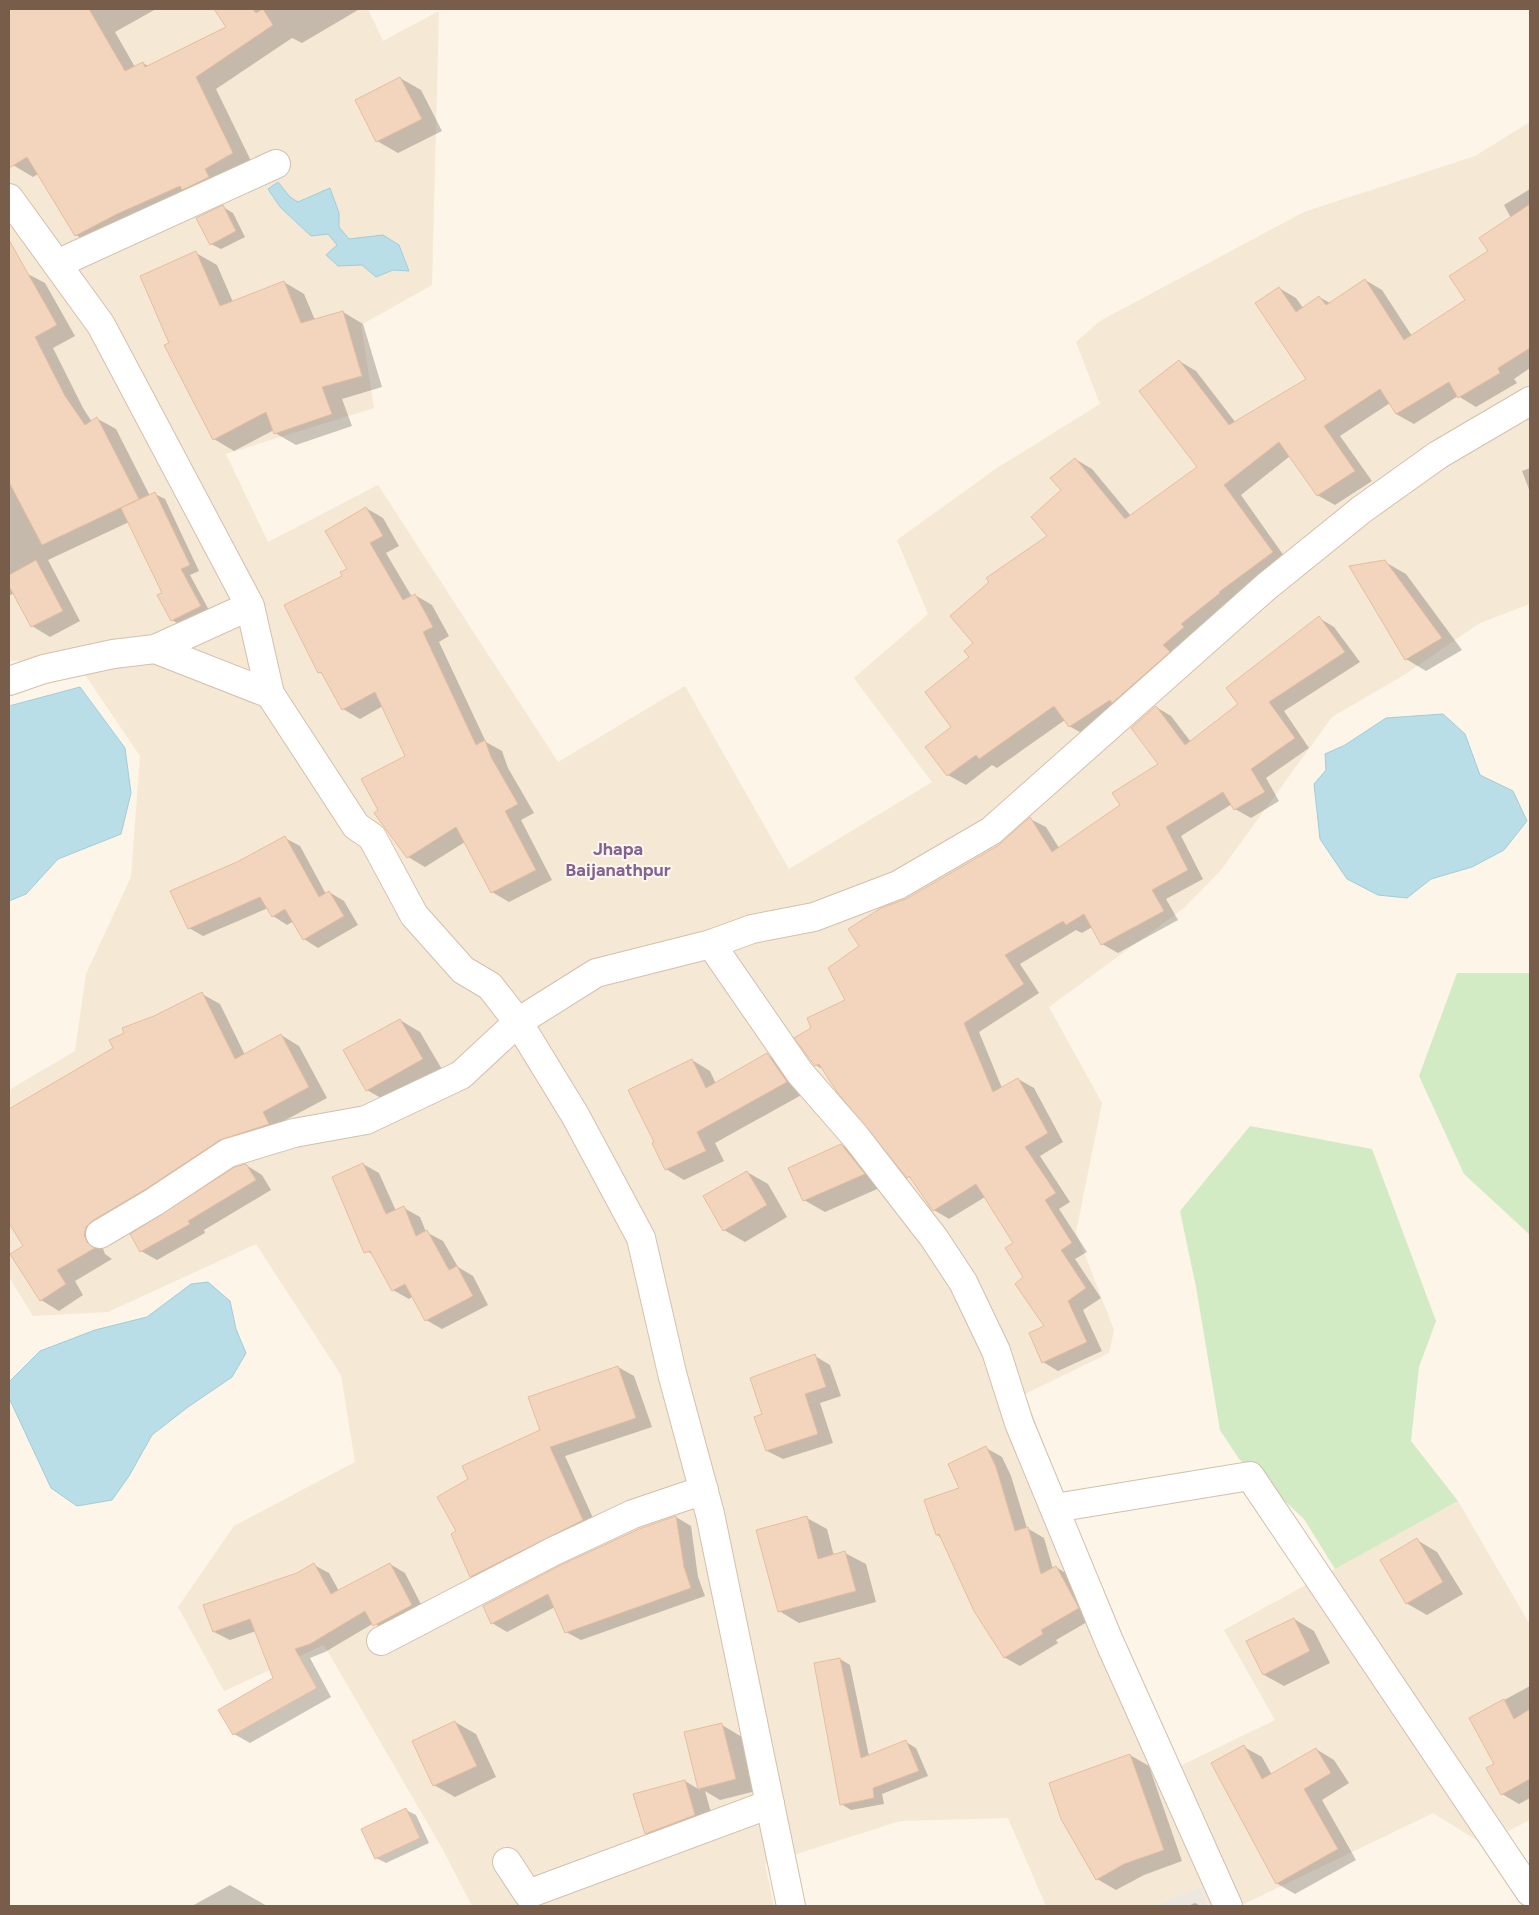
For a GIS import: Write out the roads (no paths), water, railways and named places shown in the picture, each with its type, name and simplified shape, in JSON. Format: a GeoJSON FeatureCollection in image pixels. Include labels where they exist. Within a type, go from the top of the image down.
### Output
{"type":"FeatureCollection","features":[{"type":"Feature","properties":{"kind":"street"},"geometry":{"type":"LineString","coordinates":[[57,264],[276,164]]}},
{"type":"Feature","properties":{"kind":"street"},"geometry":{"type":"LineString","coordinates":[[9,198],[101,325],[250,606],[270,694],[356,826],[372,837],[414,915],[463,970],[490,986],[518,1022],[575,1115],[641,1238],[672,1373],[704,1490],[791,1906]]}},
{"type":"Feature","properties":{"kind":"street"},"geometry":{"type":"LineString","coordinates":[[100,1234],[228,1154],[294,1133],[366,1120],[460,1075],[518,1022],[596,973],[710,944],[752,929],[814,917],[898,885],[990,831],[1267,586],[1361,510],[1438,455],[1530,401]]}},
{"type":"Feature","properties":{"kind":"street"},"geometry":{"type":"LineString","coordinates":[[9,681],[52,667],[112,654],[155,649],[250,606]]}},
{"type":"Feature","properties":{"kind":"street"},"geometry":{"type":"LineString","coordinates":[[155,649],[270,694]]}},
{"type":"Feature","properties":{"kind":"street"},"geometry":{"type":"LineString","coordinates":[[710,944],[800,1073],[855,1136],[934,1238],[963,1282],[996,1351],[1019,1423],[1109,1641],[1228,1906]]}},
{"type":"Feature","properties":{"kind":"street"},"geometry":{"type":"LineString","coordinates":[[1055,1508],[1250,1476],[1530,1892]]}},
{"type":"Feature","properties":{"kind":"street"},"geometry":{"type":"LineString","coordinates":[[381,1640],[554,1551],[633,1514],[704,1490]]}},
{"type":"Feature","properties":{"kind":"street"},"geometry":{"type":"LineString","coordinates":[[507,1862],[528,1894],[770,1804]]}},
{"type":"Feature","properties":{"kind":"water"},"geometry":{"type":"Polygon","coordinates":[[[278,182],[290,197],[298,202],[330,188],[339,213],[339,227],[349,239],[383,235],[399,245],[409,271],[393,270],[376,277],[362,265],[338,266],[326,255],[337,245],[328,234],[311,236],[280,207],[268,189],[278,182]]]}},
{"type":"Feature","properties":{"kind":"water"},"geometry":{"type":"Polygon","coordinates":[[[80,687],[125,748],[131,793],[121,834],[58,859],[26,894],[9,901],[9,706],[80,687]]]}},
{"type":"Feature","properties":{"kind":"water"},"geometry":{"type":"Polygon","coordinates":[[[1443,714],[1465,734],[1480,775],[1513,791],[1527,821],[1504,850],[1472,867],[1431,879],[1407,898],[1378,895],[1347,879],[1320,839],[1314,784],[1326,770],[1325,754],[1345,745],[1386,718],[1443,714]]]}},
{"type":"Feature","properties":{"kind":"water"},"geometry":{"type":"Polygon","coordinates":[[[208,1282],[230,1301],[236,1329],[246,1353],[232,1377],[188,1407],[152,1435],[129,1476],[112,1500],[77,1506],[51,1488],[9,1398],[9,1382],[40,1351],[95,1330],[147,1317],[191,1284],[208,1282]]]}},
{"type":"Feature","properties":{"kind":"district","name":"Jhapa Baijanathpur"},"geometry":{"type":"Point","coordinates":[618,860]}}]}
